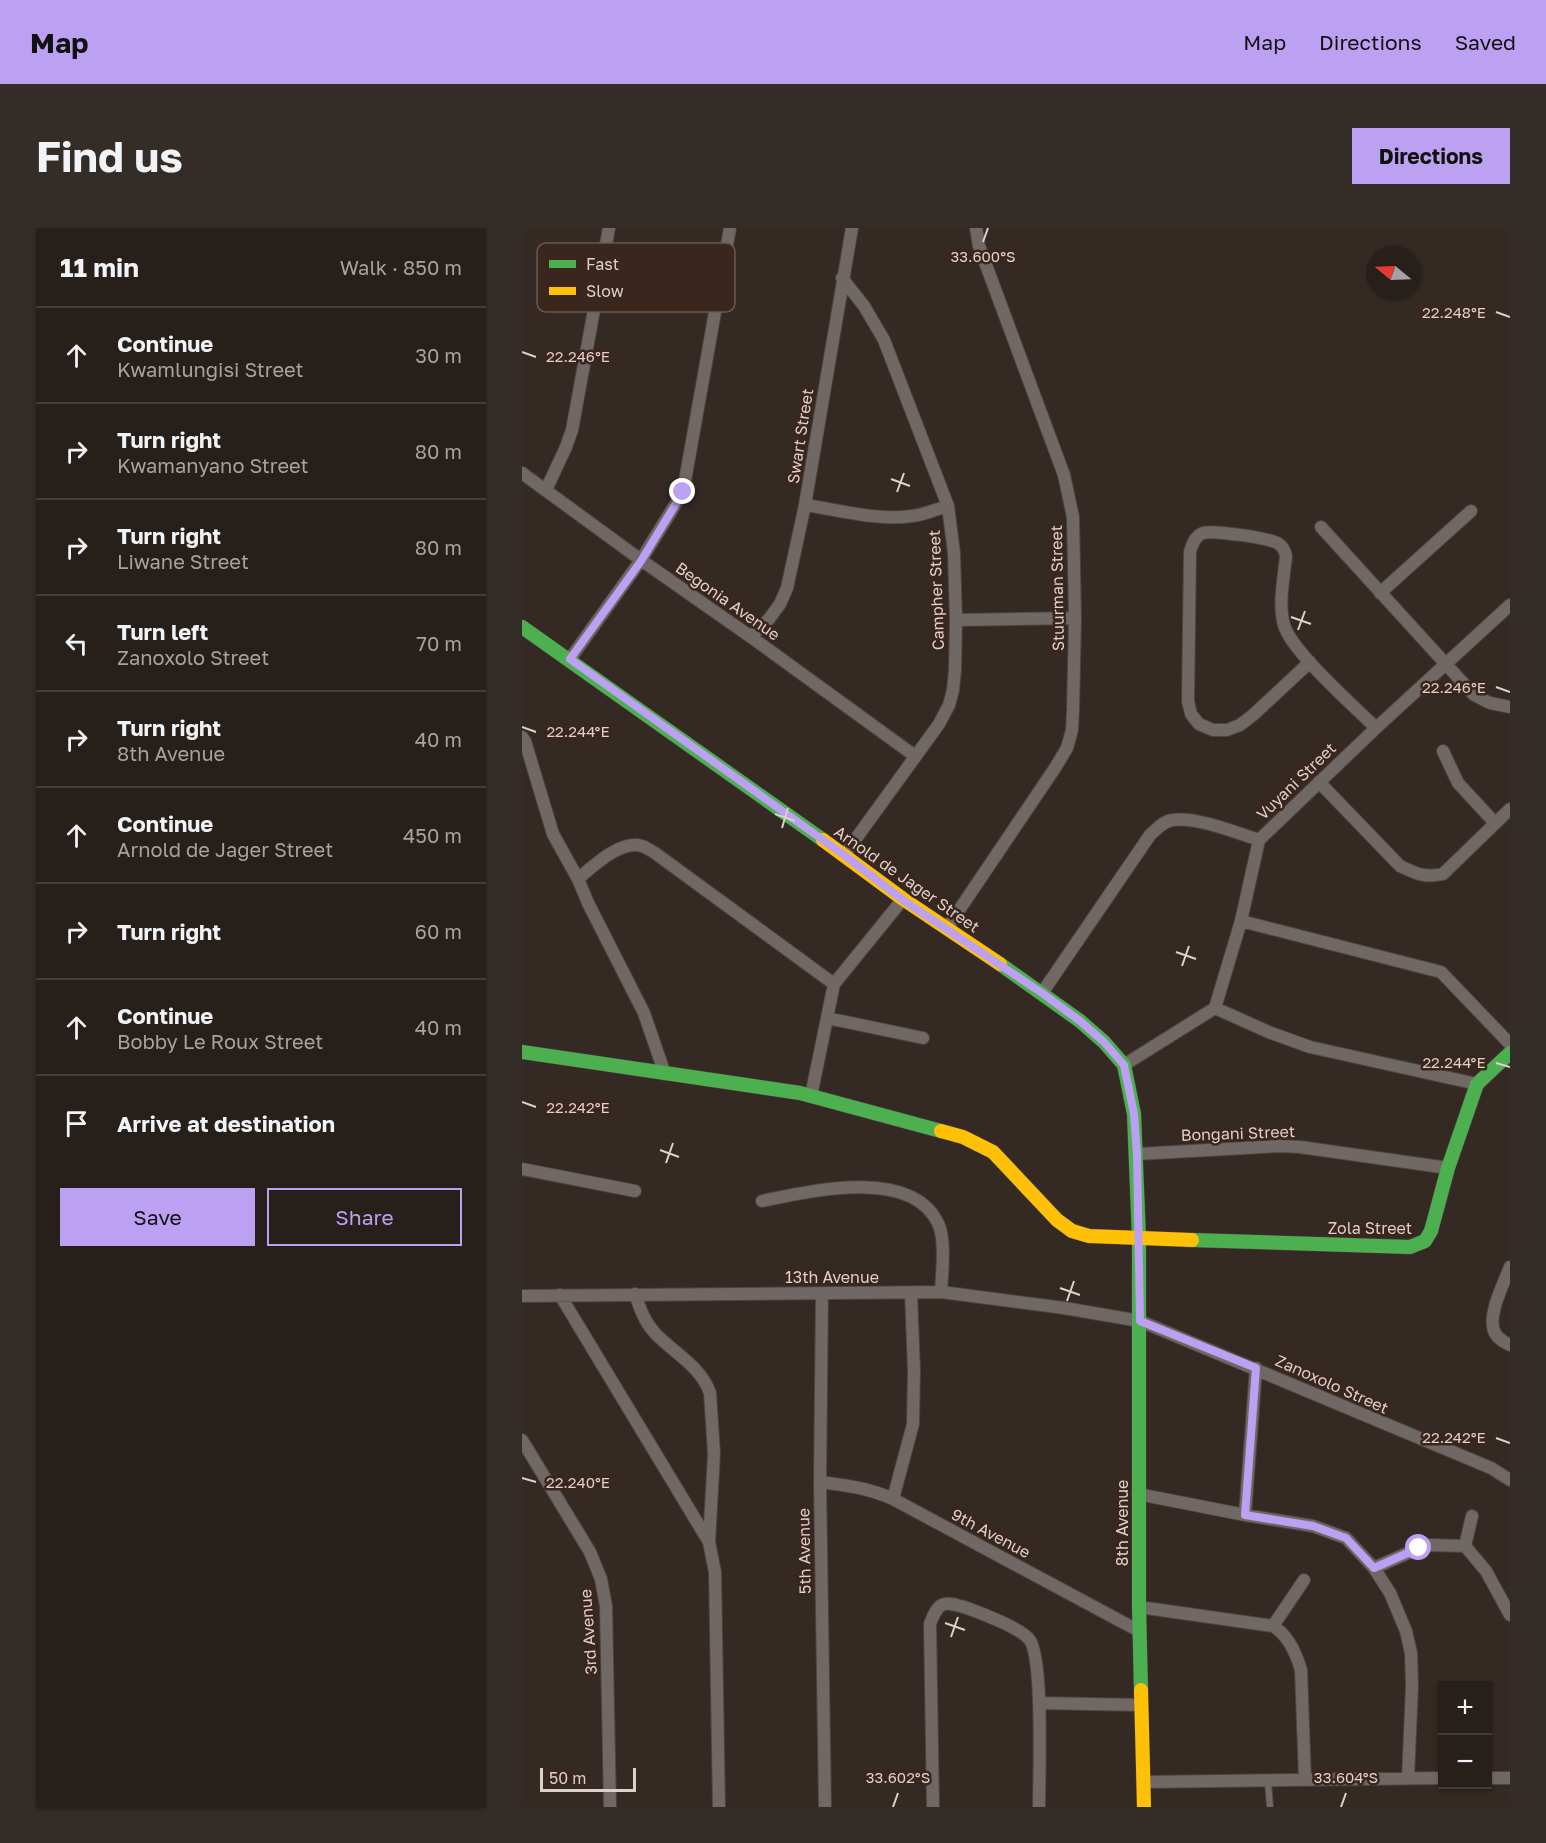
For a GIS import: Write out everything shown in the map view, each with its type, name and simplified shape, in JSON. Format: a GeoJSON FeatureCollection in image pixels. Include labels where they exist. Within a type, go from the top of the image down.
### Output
{"type":"FeatureCollection","features":[{"type":"Feature","properties":{"kind":"street"},"geometry":{"type":"LineString","coordinates":[[606,243],[609,228]]}},
{"type":"Feature","properties":{"kind":"street"},"geometry":{"type":"LineString","coordinates":[[727,243],[730,228]]}},
{"type":"Feature","properties":{"kind":"street","name":"Swart Street"},"geometry":{"type":"LineString","coordinates":[[751,637],[769,619],[780,604],[787,588],[805,505],[852,228]]}},
{"type":"Feature","properties":{"kind":"street","name":"Stuurman Street"},"geometry":{"type":"LineString","coordinates":[[947,928],[1055,768],[1067,747],[1072,730],[1075,618],[1073,517],[1069,494],[979,246],[976,228]]}},
{"type":"Feature","properties":{"kind":"street","name":"Campher Street"},"geometry":{"type":"LineString","coordinates":[[842,278],[864,306],[884,340],[948,506],[954,553],[956,620],[954,690],[949,705],[939,724],[844,855]]}},
{"type":"Feature","properties":{"kind":"street"},"geometry":{"type":"LineString","coordinates":[[546,490],[572,430],[594,312]]}},
{"type":"Feature","properties":{"kind":"street"},"geometry":{"type":"LineString","coordinates":[[570,659],[641,561],[683,492],[715,312]]}},
{"type":"Feature","properties":{"kind":"street","name":"Begonia Avenue"},"geometry":{"type":"LineString","coordinates":[[522,473],[641,561],[751,637],[915,756]]}},
{"type":"Feature","properties":{"kind":"street"},"geometry":{"type":"LineString","coordinates":[[805,505],[899,518],[948,506]]}},
{"type":"Feature","properties":{"kind":"street"},"geometry":{"type":"LineString","coordinates":[[1380,593],[1471,511]]}},
{"type":"Feature","properties":{"kind":"street"},"geometry":{"type":"LineString","coordinates":[[1321,527],[1474,695],[1490,703],[1510,706]]}},
{"type":"Feature","properties":{"kind":"street"},"geometry":{"type":"LineString","coordinates":[[1310,662],[1240,725],[1227,730],[1213,730],[1199,724],[1191,714],[1188,701],[1190,552],[1194,541],[1202,533],[1268,539],[1278,543],[1284,549],[1286,556],[1281,614],[1290,639],[1377,728]]}},
{"type":"Feature","properties":{"kind":"street","name":"Vuyani Street"},"geometry":{"type":"LineString","coordinates":[[1215,1008],[1241,921],[1259,840],[1510,605]]}},
{"type":"Feature","properties":{"kind":"street"},"geometry":{"type":"LineString","coordinates":[[956,620],[1075,618]]}},
{"type":"Feature","properties":{"kind":"street","name":"Arnold de Jager Street"},"geometry":{"type":"LineString","coordinates":[[522,627],[844,855],[903,900],[1042,993],[1104,1042],[1124,1065],[1134,1114],[1139,1238]]}},
{"type":"Feature","properties":{"kind":"street"},"geometry":{"type":"LineString","coordinates":[[522,736],[553,834],[578,879],[644,1013],[665,1074]]}},
{"type":"Feature","properties":{"kind":"street"},"geometry":{"type":"LineString","coordinates":[[1443,751],[1458,783],[1496,823]]}},
{"type":"Feature","properties":{"kind":"street"},"geometry":{"type":"LineString","coordinates":[[1319,782],[1400,866],[1429,877],[1443,874],[1510,809]]}},
{"type":"Feature","properties":{"kind":"street"},"geometry":{"type":"LineString","coordinates":[[1042,993],[1150,836],[1161,825],[1172,820],[1187,820],[1259,840]]}},
{"type":"Feature","properties":{"kind":"street"},"geometry":{"type":"LineString","coordinates":[[578,879],[603,858],[626,847],[641,845],[834,984]]}},
{"type":"Feature","properties":{"kind":"street"},"geometry":{"type":"LineString","coordinates":[[811,1096],[834,984],[903,900]]}},
{"type":"Feature","properties":{"kind":"street"},"geometry":{"type":"LineString","coordinates":[[1241,921],[1441,972],[1510,1044]]}},
{"type":"Feature","properties":{"kind":"street"},"geometry":{"type":"LineString","coordinates":[[1124,1065],[1215,1008],[1271,1033],[1310,1047],[1477,1084]]}},
{"type":"Feature","properties":{"kind":"street"},"geometry":{"type":"LineString","coordinates":[[827,1018],[923,1038]]}},
{"type":"Feature","properties":{"kind":"street","name":"Zola Street"},"geometry":{"type":"LineString","coordinates":[[522,1053],[801,1093],[963,1137],[993,1152],[1057,1220],[1072,1231],[1089,1236],[1410,1247],[1425,1241],[1431,1231],[1448,1168],[1477,1084],[1510,1053]]}},
{"type":"Feature","properties":{"kind":"street","name":"Bongani Street"},"geometry":{"type":"LineString","coordinates":[[1137,1154],[1290,1146],[1448,1168]]}},
{"type":"Feature","properties":{"kind":"street"},"geometry":{"type":"LineString","coordinates":[[522,1169],[634,1191]]}},
{"type":"Feature","properties":{"kind":"street"},"geometry":{"type":"LineString","coordinates":[[762,1201],[840,1187],[873,1188],[904,1194],[914,1199],[925,1205],[939,1224],[943,1250],[942,1292]]}},
{"type":"Feature","properties":{"kind":"street","name":"8th Avenue"},"geometry":{"type":"LineString","coordinates":[[1139,1238],[1138,1494],[1144,1807]]}},
{"type":"Feature","properties":{"kind":"street"},"geometry":{"type":"LineString","coordinates":[[1510,1268],[1493,1311],[1492,1323],[1494,1332],[1510,1345]]}},
{"type":"Feature","properties":{"kind":"street","name":"13th Avenue"},"geometry":{"type":"LineString","coordinates":[[522,1296],[942,1292],[1064,1308],[1140,1321]]}},
{"type":"Feature","properties":{"kind":"street"},"geometry":{"type":"LineString","coordinates":[[893,1499],[914,1417],[911,1293]]}},
{"type":"Feature","properties":{"kind":"street"},"geometry":{"type":"LineString","coordinates":[[635,1294],[644,1318],[654,1332],[699,1374],[710,1393],[714,1454],[709,1542],[715,1572],[719,1807]]}},
{"type":"Feature","properties":{"kind":"street","name":"5th Avenue"},"geometry":{"type":"LineString","coordinates":[[822,1294],[819,1482],[825,1807]]}},
{"type":"Feature","properties":{"kind":"street"},"geometry":{"type":"LineString","coordinates":[[560,1295],[709,1542]]}},
{"type":"Feature","properties":{"kind":"street","name":"Zanoxolo Street"},"geometry":{"type":"LineString","coordinates":[[1140,1321],[1491,1468],[1510,1480]]}},
{"type":"Feature","properties":{"kind":"street"},"geometry":{"type":"LineString","coordinates":[[1245,1515],[1256,1368]]}},
{"type":"Feature","properties":{"kind":"street","name":"3rd Avenue"},"geometry":{"type":"LineString","coordinates":[[522,1440],[590,1552],[601,1579],[606,1606],[610,1807]]}},
{"type":"Feature","properties":{"kind":"street","name":"9th Avenue"},"geometry":{"type":"LineString","coordinates":[[819,1482],[876,1491],[1140,1631]]}},
{"type":"Feature","properties":{"kind":"street"},"geometry":{"type":"LineString","coordinates":[[1138,1494],[1313,1526],[1346,1538],[1374,1568],[1390,1593],[1406,1631],[1411,1653],[1412,1686],[1408,1779]]}},
{"type":"Feature","properties":{"kind":"street"},"geometry":{"type":"LineString","coordinates":[[1465,1546],[1472,1516]]}},
{"type":"Feature","properties":{"kind":"street"},"geometry":{"type":"LineString","coordinates":[[1374,1568],[1431,1545],[1465,1546],[1486,1571],[1510,1615]]}},
{"type":"Feature","properties":{"kind":"street"},"geometry":{"type":"LineString","coordinates":[[1273,1626],[1304,1580]]}},
{"type":"Feature","properties":{"kind":"street"},"geometry":{"type":"LineString","coordinates":[[933,1807],[930,1624],[935,1609],[948,1603],[980,1612],[1021,1633],[1029,1639],[1033,1646],[1037,1661],[1039,1703],[1039,1807]]}},
{"type":"Feature","properties":{"kind":"street"},"geometry":{"type":"LineString","coordinates":[[1139,1606],[1273,1626],[1281,1631],[1296,1654],[1301,1670],[1305,1779]]}},
{"type":"Feature","properties":{"kind":"street"},"geometry":{"type":"LineString","coordinates":[[1039,1703],[1141,1705]]}},
{"type":"Feature","properties":{"kind":"street"},"geometry":{"type":"LineString","coordinates":[[1144,1782],[1438,1778]]}},
{"type":"Feature","properties":{"kind":"street"},"geometry":{"type":"LineString","coordinates":[[1492,1778],[1510,1778]]}},
{"type":"Feature","properties":{"kind":"lane"},"geometry":{"type":"LineString","coordinates":[[1268,1780],[1270,1807]]}},
{"type":"Feature","properties":{"kind":"traffic: fast"},"geometry":{"type":"LineString","coordinates":[[522,627],[823,840]]}},
{"type":"Feature","properties":{"kind":"traffic: fast"},"geometry":{"type":"LineString","coordinates":[[1000,964],[1080,1021],[1104,1042],[1124,1065],[1134,1114],[1139,1238],[1141,1690]]}},
{"type":"Feature","properties":{"kind":"traffic: fast"},"geometry":{"type":"LineString","coordinates":[[522,1052],[800,1093],[941,1131]]}},
{"type":"Feature","properties":{"kind":"traffic: fast"},"geometry":{"type":"LineString","coordinates":[[1192,1240],[1410,1247],[1425,1241],[1431,1231],[1448,1168],[1477,1084],[1510,1053]]}},
{"type":"Feature","properties":{"kind":"traffic: slow"},"geometry":{"type":"LineString","coordinates":[[823,840],[903,899],[1000,964]]}},
{"type":"Feature","properties":{"kind":"traffic: slow"},"geometry":{"type":"LineString","coordinates":[[941,1131],[963,1137],[993,1152],[1057,1220],[1072,1231],[1089,1236],[1192,1240]]}},
{"type":"Feature","properties":{"kind":"traffic: slow"},"geometry":{"type":"LineString","coordinates":[[1141,1690],[1144,1807]]}},
{"type":"Feature","properties":{"kind":"route"},"geometry":{"type":"LineString","coordinates":[[683,492],[641,561],[570,659],[844,855],[903,900],[1042,993],[1104,1042],[1124,1065],[1134,1114],[1137,1154],[1140,1321],[1256,1368],[1245,1515],[1313,1526],[1346,1538],[1374,1568],[1419,1548]]}}]}
